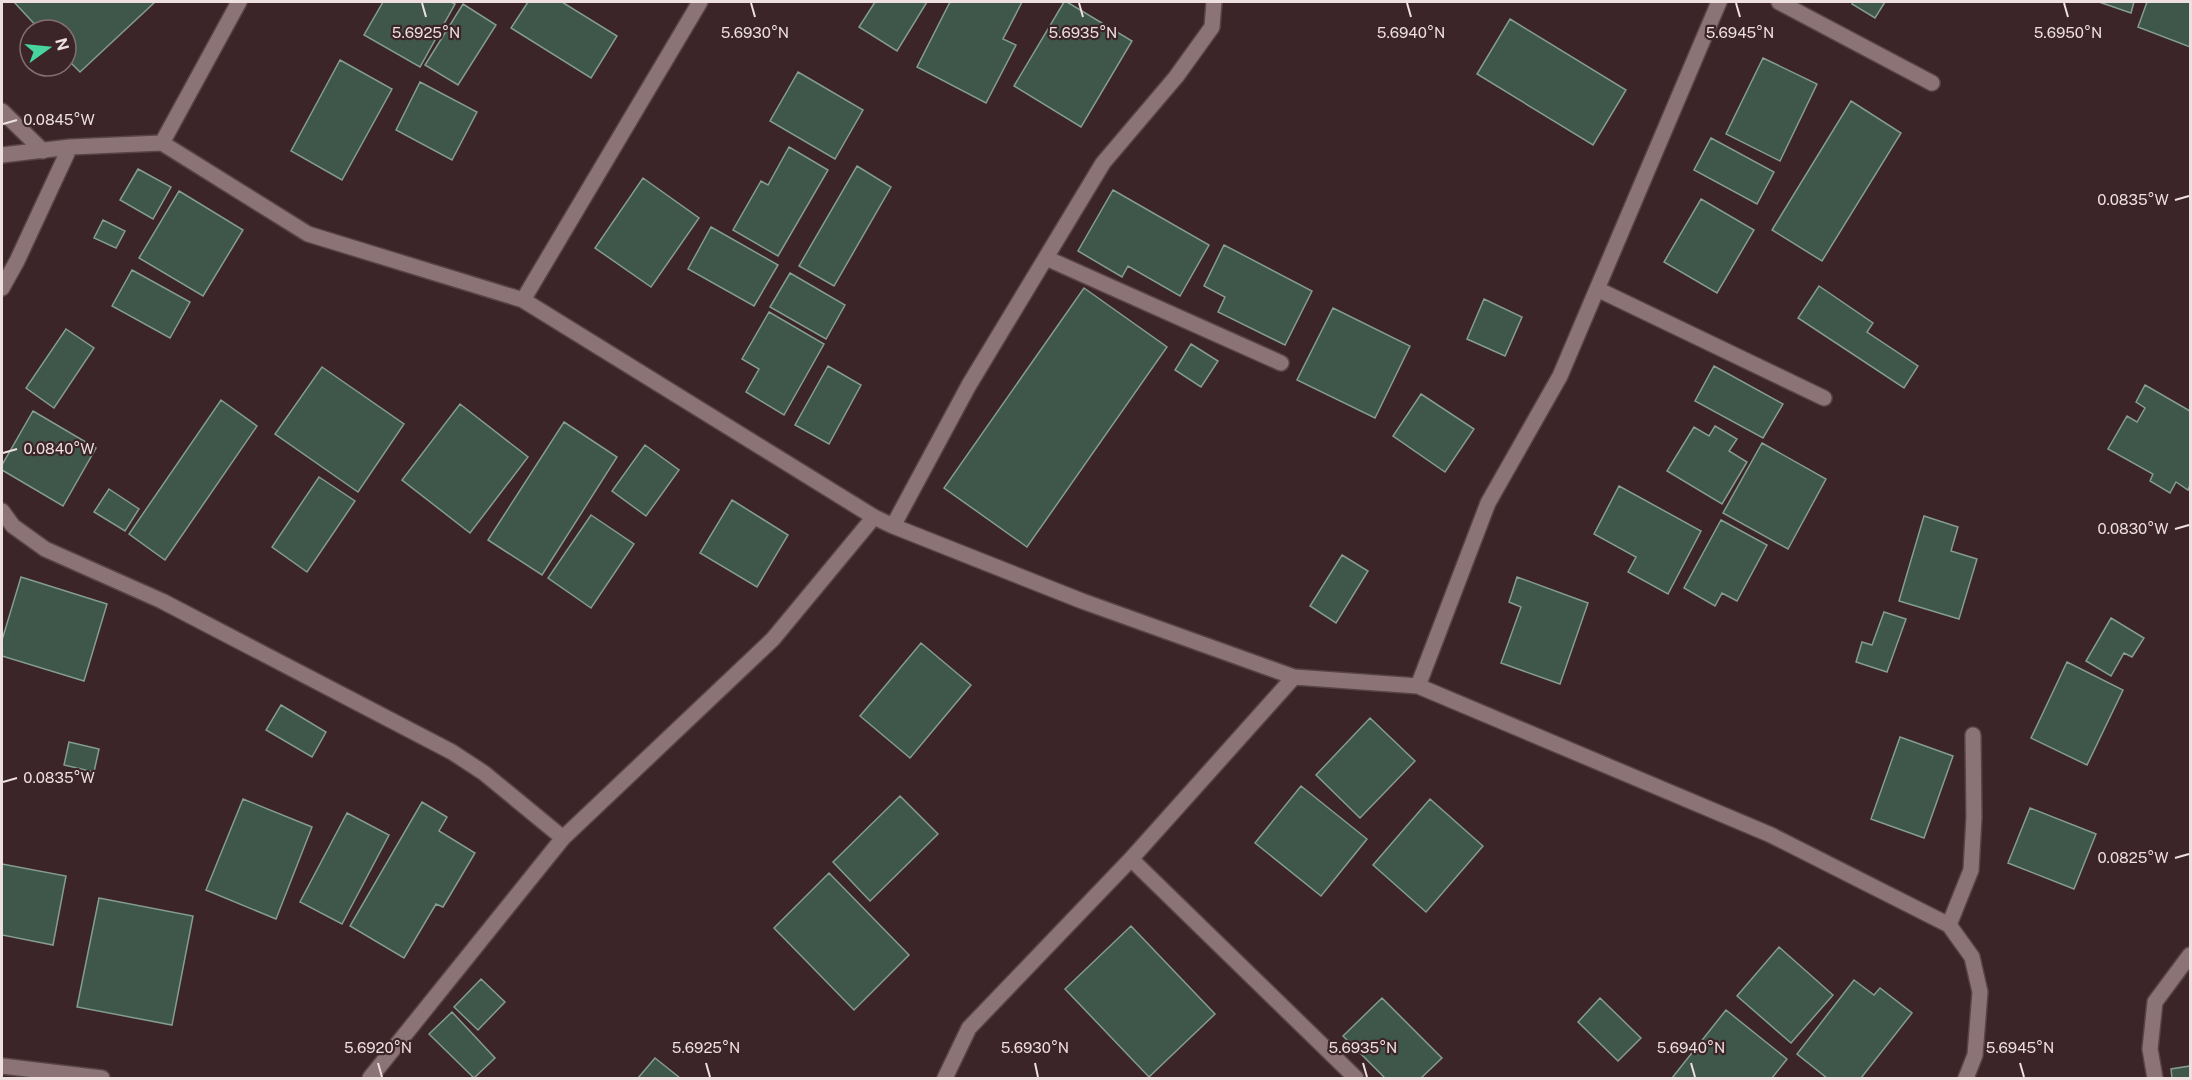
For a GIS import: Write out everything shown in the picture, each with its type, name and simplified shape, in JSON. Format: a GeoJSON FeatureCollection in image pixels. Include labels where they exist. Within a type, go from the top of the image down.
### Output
{"type":"FeatureCollection","features":[{"type":"Feature","properties":{"kind":"street"},"geometry":{"type":"LineString","coordinates":[[162,143],[239,2]]}},
{"type":"Feature","properties":{"kind":"street"},"geometry":{"type":"LineString","coordinates":[[523,300],[700,2]]}},
{"type":"Feature","properties":{"kind":"street"},"geometry":{"type":"LineString","coordinates":[[893,526],[969,386],[1103,163],[1176,77],[1212,27],[1215,2]]}},
{"type":"Feature","properties":{"kind":"street"},"geometry":{"type":"LineString","coordinates":[[1418,686],[1488,504],[1560,376],[1719,2]]}},
{"type":"Feature","properties":{"kind":"street"},"geometry":{"type":"LineString","coordinates":[[1779,2],[1932,83]]}},
{"type":"Feature","properties":{"kind":"street"},"geometry":{"type":"LineString","coordinates":[[2,111],[44,151]]}},
{"type":"Feature","properties":{"kind":"street"},"geometry":{"type":"LineString","coordinates":[[2,155],[70,147],[162,143],[308,234],[523,300],[874,517],[893,526],[1082,601],[1294,677],[1418,686],[1771,835],[1949,925],[1972,957],[1980,992],[1975,1055],[1966,1078]]}},
{"type":"Feature","properties":{"kind":"street"},"geometry":{"type":"LineString","coordinates":[[2,288],[70,147]]}},
{"type":"Feature","properties":{"kind":"street"},"geometry":{"type":"LineString","coordinates":[[1046,258],[1281,363]]}},
{"type":"Feature","properties":{"kind":"street"},"geometry":{"type":"LineString","coordinates":[[1597,290],[1824,398]]}},
{"type":"Feature","properties":{"kind":"street"},"geometry":{"type":"LineString","coordinates":[[2,511],[13,526],[45,549],[162,601],[452,752],[484,773],[563,838]]}},
{"type":"Feature","properties":{"kind":"street"},"geometry":{"type":"LineString","coordinates":[[370,1078],[563,838],[773,639],[874,517]]}},
{"type":"Feature","properties":{"kind":"street"},"geometry":{"type":"LineString","coordinates":[[945,1078],[969,1028],[1131,859],[1294,677]]}},
{"type":"Feature","properties":{"kind":"street"},"geometry":{"type":"LineString","coordinates":[[1949,925],[1971,870],[1974,817],[1973,735]]}},
{"type":"Feature","properties":{"kind":"street"},"geometry":{"type":"LineString","coordinates":[[1131,859],[1356,1078]]}},
{"type":"Feature","properties":{"kind":"street"},"geometry":{"type":"LineString","coordinates":[[2155,1078],[2150,1049],[2155,1002],[2190,955]]}},
{"type":"Feature","properties":{"kind":"street"},"geometry":{"type":"LineString","coordinates":[[2,1066],[102,1078]]}},
{"type":"Feature","properties":{"kind":"building"},"geometry":{"type":"Polygon","coordinates":[[[14,2],[155,2],[80,72],[78,70],[78,18],[29,18],[14,2]]]}},
{"type":"Feature","properties":{"kind":"building"},"geometry":{"type":"Polygon","coordinates":[[[383,2],[451,2],[455,4],[420,67],[364,35],[383,2]]]}},
{"type":"Feature","properties":{"kind":"building"},"geometry":{"type":"Polygon","coordinates":[[[528,2],[562,2],[617,36],[591,78],[511,28],[528,2]]]}},
{"type":"Feature","properties":{"kind":"building"},"geometry":{"type":"Polygon","coordinates":[[[875,2],[927,2],[897,51],[859,27],[875,2]]]}},
{"type":"Feature","properties":{"kind":"building"},"geometry":{"type":"Polygon","coordinates":[[[950,2],[1022,2],[1003,39],[1016,45],[986,103],[917,67],[950,2]]]}},
{"type":"Feature","properties":{"kind":"building"},"geometry":{"type":"Polygon","coordinates":[[[1064,2],[1132,41],[1081,127],[1014,86],[1064,2]]]}},
{"type":"Feature","properties":{"kind":"building"},"geometry":{"type":"Polygon","coordinates":[[[1853,2],[1885,2],[1875,18],[1852,4],[1853,2]]]}},
{"type":"Feature","properties":{"kind":"building"},"geometry":{"type":"Polygon","coordinates":[[[2099,2],[2134,2],[2131,13],[2099,2]]]}},
{"type":"Feature","properties":{"kind":"building"},"geometry":{"type":"Polygon","coordinates":[[[2147,2],[2190,2],[2190,47],[2138,27],[2147,2]]]}},
{"type":"Feature","properties":{"kind":"building"},"geometry":{"type":"Polygon","coordinates":[[[463,4],[496,25],[458,85],[425,65],[463,4]]]}},
{"type":"Feature","properties":{"kind":"building"},"geometry":{"type":"Polygon","coordinates":[[[1510,19],[1626,90],[1593,145],[1477,74],[1510,19]]]}},
{"type":"Feature","properties":{"kind":"building"},"geometry":{"type":"Polygon","coordinates":[[[1763,58],[1817,84],[1780,161],[1726,134],[1763,58]]]}},
{"type":"Feature","properties":{"kind":"building"},"geometry":{"type":"Polygon","coordinates":[[[340,60],[392,89],[342,180],[291,151],[340,60]]]}},
{"type":"Feature","properties":{"kind":"building"},"geometry":{"type":"Polygon","coordinates":[[[798,72],[863,110],[835,159],[770,121],[798,72]]]}},
{"type":"Feature","properties":{"kind":"building"},"geometry":{"type":"Polygon","coordinates":[[[420,82],[477,112],[452,160],[396,130],[420,82]]]}},
{"type":"Feature","properties":{"kind":"building"},"geometry":{"type":"Polygon","coordinates":[[[1851,101],[1901,133],[1822,261],[1772,230],[1851,101]]]}},
{"type":"Feature","properties":{"kind":"building"},"geometry":{"type":"Polygon","coordinates":[[[1711,138],[1774,172],[1757,204],[1694,170],[1711,138]]]}},
{"type":"Feature","properties":{"kind":"building"},"geometry":{"type":"Polygon","coordinates":[[[789,147],[828,170],[778,256],[733,230],[761,181],[768,185],[789,147]]]}},
{"type":"Feature","properties":{"kind":"building"},"geometry":{"type":"Polygon","coordinates":[[[857,166],[891,187],[834,286],[799,266],[857,166]]]}},
{"type":"Feature","properties":{"kind":"building"},"geometry":{"type":"Polygon","coordinates":[[[138,169],[171,187],[153,219],[120,200],[138,169]]]}},
{"type":"Feature","properties":{"kind":"building"},"geometry":{"type":"Polygon","coordinates":[[[643,178],[699,218],[651,287],[595,248],[643,178]]]}},
{"type":"Feature","properties":{"kind":"building"},"geometry":{"type":"Polygon","coordinates":[[[1113,190],[1209,245],[1180,296],[1128,266],[1122,277],[1078,251],[1113,190]]]}},
{"type":"Feature","properties":{"kind":"building"},"geometry":{"type":"Polygon","coordinates":[[[179,191],[243,230],[203,296],[139,258],[179,191]]]}},
{"type":"Feature","properties":{"kind":"building"},"geometry":{"type":"Polygon","coordinates":[[[1701,199],[1754,230],[1717,293],[1664,262],[1701,199]]]}},
{"type":"Feature","properties":{"kind":"building"},"geometry":{"type":"Polygon","coordinates":[[[103,220],[125,231],[116,248],[94,238],[103,220]]]}},
{"type":"Feature","properties":{"kind":"building"},"geometry":{"type":"Polygon","coordinates":[[[711,227],[778,265],[754,306],[688,269],[711,227]]]}},
{"type":"Feature","properties":{"kind":"building"},"geometry":{"type":"Polygon","coordinates":[[[1224,245],[1312,291],[1285,345],[1218,312],[1225,297],[1204,286],[1224,245]]]}},
{"type":"Feature","properties":{"kind":"building"},"geometry":{"type":"Polygon","coordinates":[[[132,270],[190,302],[170,338],[112,306],[132,270]]]}},
{"type":"Feature","properties":{"kind":"building"},"geometry":{"type":"Polygon","coordinates":[[[790,273],[845,305],[826,339],[770,307],[790,273]]]}},
{"type":"Feature","properties":{"kind":"building"},"geometry":{"type":"Polygon","coordinates":[[[1819,286],[1873,323],[1867,332],[1918,366],[1904,388],[1798,318],[1819,286]]]}},
{"type":"Feature","properties":{"kind":"building"},"geometry":{"type":"Polygon","coordinates":[[[1084,288],[1167,347],[1027,547],[944,488],[1084,288]]]}},
{"type":"Feature","properties":{"kind":"building"},"geometry":{"type":"Polygon","coordinates":[[[1484,299],[1522,317],[1505,356],[1467,339],[1484,299]]]}},
{"type":"Feature","properties":{"kind":"building"},"geometry":{"type":"Polygon","coordinates":[[[1333,308],[1410,346],[1375,418],[1297,380],[1333,308]]]}},
{"type":"Feature","properties":{"kind":"building"},"geometry":{"type":"Polygon","coordinates":[[[769,312],[824,344],[784,415],[746,392],[759,369],[742,359],[769,312]]]}},
{"type":"Feature","properties":{"kind":"building"},"geometry":{"type":"Polygon","coordinates":[[[66,329],[94,348],[54,408],[26,388],[66,329]]]}},
{"type":"Feature","properties":{"kind":"building"},"geometry":{"type":"Polygon","coordinates":[[[1191,344],[1218,361],[1201,387],[1175,370],[1191,344]]]}},
{"type":"Feature","properties":{"kind":"building"},"geometry":{"type":"Polygon","coordinates":[[[828,366],[861,385],[829,444],[795,425],[828,366]]]}},
{"type":"Feature","properties":{"kind":"building"},"geometry":{"type":"Polygon","coordinates":[[[1714,366],[1783,404],[1763,438],[1695,401],[1714,366]]]}},
{"type":"Feature","properties":{"kind":"building"},"geometry":{"type":"Polygon","coordinates":[[[322,367],[404,424],[358,492],[275,434],[322,367]]]}},
{"type":"Feature","properties":{"kind":"building"},"geometry":{"type":"Polygon","coordinates":[[[2145,385],[2190,411],[2190,485],[2188,490],[2176,482],[2170,493],[2150,481],[2153,474],[2108,449],[2127,416],[2137,422],[2145,408],[2136,402],[2145,385]]]}},
{"type":"Feature","properties":{"kind":"building"},"geometry":{"type":"Polygon","coordinates":[[[1421,394],[1474,429],[1445,472],[1393,436],[1421,394]]]}},
{"type":"Feature","properties":{"kind":"building"},"geometry":{"type":"Polygon","coordinates":[[[221,400],[257,426],[165,560],[129,534],[221,400]]]}},
{"type":"Feature","properties":{"kind":"building"},"geometry":{"type":"Polygon","coordinates":[[[460,404],[528,457],[470,533],[402,480],[460,404]]]}},
{"type":"Feature","properties":{"kind":"building"},"geometry":{"type":"Polygon","coordinates":[[[33,411],[96,448],[63,506],[2,470],[2,465],[33,411]]]}},
{"type":"Feature","properties":{"kind":"building"},"geometry":{"type":"Polygon","coordinates":[[[564,422],[617,457],[542,575],[488,540],[564,422]]]}},
{"type":"Feature","properties":{"kind":"building"},"geometry":{"type":"Polygon","coordinates":[[[1715,426],[1737,439],[1729,451],[1747,462],[1722,504],[1667,471],[1694,427],[1709,436],[1715,426]]]}},
{"type":"Feature","properties":{"kind":"building"},"geometry":{"type":"Polygon","coordinates":[[[1762,443],[1826,479],[1788,549],[1723,513],[1762,443]]]}},
{"type":"Feature","properties":{"kind":"building"},"geometry":{"type":"Polygon","coordinates":[[[645,445],[679,470],[646,516],[612,491],[645,445]]]}},
{"type":"Feature","properties":{"kind":"building"},"geometry":{"type":"Polygon","coordinates":[[[319,477],[355,501],[307,572],[272,547],[319,477]]]}},
{"type":"Feature","properties":{"kind":"building"},"geometry":{"type":"Polygon","coordinates":[[[1619,486],[1701,531],[1668,594],[1628,572],[1636,557],[1594,534],[1619,486]]]}},
{"type":"Feature","properties":{"kind":"building"},"geometry":{"type":"Polygon","coordinates":[[[109,489],[139,509],[125,531],[94,512],[109,489]]]}},
{"type":"Feature","properties":{"kind":"building"},"geometry":{"type":"Polygon","coordinates":[[[732,500],[788,535],[757,587],[700,553],[732,500]]]}},
{"type":"Feature","properties":{"kind":"building"},"geometry":{"type":"Polygon","coordinates":[[[591,515],[634,544],[591,608],[548,578],[591,515]]]}},
{"type":"Feature","properties":{"kind":"building"},"geometry":{"type":"Polygon","coordinates":[[[1924,516],[1958,527],[1951,551],[1977,559],[1959,619],[1899,601],[1924,516]]]}},
{"type":"Feature","properties":{"kind":"building"},"geometry":{"type":"Polygon","coordinates":[[[1721,520],[1767,545],[1737,601],[1722,593],[1715,606],[1684,588],[1721,520]]]}},
{"type":"Feature","properties":{"kind":"building"},"geometry":{"type":"Polygon","coordinates":[[[1342,555],[1368,571],[1336,623],[1310,606],[1342,555]]]}},
{"type":"Feature","properties":{"kind":"building"},"geometry":{"type":"Polygon","coordinates":[[[21,577],[107,604],[84,681],[2,656],[2,640],[21,577]]]}},
{"type":"Feature","properties":{"kind":"building"},"geometry":{"type":"Polygon","coordinates":[[[1517,577],[1588,603],[1560,684],[1501,663],[1521,607],[1509,602],[1517,577]]]}},
{"type":"Feature","properties":{"kind":"building"},"geometry":{"type":"Polygon","coordinates":[[[1884,612],[1906,619],[1887,672],[1856,662],[1862,642],[1872,645],[1884,612]]]}},
{"type":"Feature","properties":{"kind":"building"},"geometry":{"type":"Polygon","coordinates":[[[2111,618],[2144,638],[2132,657],[2124,653],[2111,676],[2086,661],[2111,618]]]}},
{"type":"Feature","properties":{"kind":"building"},"geometry":{"type":"Polygon","coordinates":[[[921,643],[971,685],[910,758],[860,716],[921,643]]]}},
{"type":"Feature","properties":{"kind":"building"},"geometry":{"type":"Polygon","coordinates":[[[2067,662],[2123,690],[2087,765],[2031,738],[2067,662]]]}},
{"type":"Feature","properties":{"kind":"building"},"geometry":{"type":"Polygon","coordinates":[[[281,705],[326,732],[312,757],[266,730],[281,705]]]}},
{"type":"Feature","properties":{"kind":"building"},"geometry":{"type":"Polygon","coordinates":[[[1370,718],[1415,761],[1360,818],[1316,775],[1370,718]]]}},
{"type":"Feature","properties":{"kind":"building"},"geometry":{"type":"Polygon","coordinates":[[[1900,737],[1953,756],[1924,838],[1871,819],[1900,737]]]}},
{"type":"Feature","properties":{"kind":"building"},"geometry":{"type":"Polygon","coordinates":[[[69,742],[99,749],[94,772],[64,765],[69,742]]]}},
{"type":"Feature","properties":{"kind":"building"},"geometry":{"type":"Polygon","coordinates":[[[1301,786],[1367,839],[1321,896],[1255,843],[1301,786]]]}},
{"type":"Feature","properties":{"kind":"building"},"geometry":{"type":"Polygon","coordinates":[[[900,796],[938,834],[870,901],[833,862],[900,796]]]}},
{"type":"Feature","properties":{"kind":"building"},"geometry":{"type":"Polygon","coordinates":[[[243,799],[312,827],[276,919],[206,890],[243,799]]]}},
{"type":"Feature","properties":{"kind":"building"},"geometry":{"type":"Polygon","coordinates":[[[1430,799],[1483,846],[1426,912],[1373,865],[1430,799]]]}},
{"type":"Feature","properties":{"kind":"building"},"geometry":{"type":"Polygon","coordinates":[[[422,802],[447,817],[439,831],[475,853],[443,907],[436,904],[404,958],[350,926],[422,802]]]}},
{"type":"Feature","properties":{"kind":"building"},"geometry":{"type":"Polygon","coordinates":[[[2030,808],[2096,834],[2074,889],[2008,863],[2030,808]]]}},
{"type":"Feature","properties":{"kind":"building"},"geometry":{"type":"Polygon","coordinates":[[[347,813],[389,835],[342,924],[300,902],[347,813]]]}},
{"type":"Feature","properties":{"kind":"building"},"geometry":{"type":"Polygon","coordinates":[[[2,864],[66,876],[53,945],[2,935],[2,864]]]}},
{"type":"Feature","properties":{"kind":"building"},"geometry":{"type":"Polygon","coordinates":[[[829,873],[909,955],[854,1010],[774,928],[829,873]]]}},
{"type":"Feature","properties":{"kind":"building"},"geometry":{"type":"Polygon","coordinates":[[[99,898],[193,916],[172,1025],[77,1007],[99,898]]]}},
{"type":"Feature","properties":{"kind":"building"},"geometry":{"type":"Polygon","coordinates":[[[1131,926],[1215,1014],[1149,1077],[1065,989],[1131,926]]]}},
{"type":"Feature","properties":{"kind":"building"},"geometry":{"type":"Polygon","coordinates":[[[1779,947],[1833,995],[1791,1043],[1737,996],[1779,947]]]}},
{"type":"Feature","properties":{"kind":"building"},"geometry":{"type":"Polygon","coordinates":[[[481,979],[505,1002],[478,1030],[454,1007],[481,979]]]}},
{"type":"Feature","properties":{"kind":"building"},"geometry":{"type":"Polygon","coordinates":[[[1854,980],[1874,995],[1880,988],[1912,1013],[1861,1078],[1827,1078],[1797,1054],[1854,980]]]}},
{"type":"Feature","properties":{"kind":"building"},"geometry":{"type":"Polygon","coordinates":[[[1382,998],[1442,1058],[1421,1078],[1385,1078],[1343,1036],[1382,998]]]}},
{"type":"Feature","properties":{"kind":"building"},"geometry":{"type":"Polygon","coordinates":[[[1600,998],[1641,1038],[1618,1061],[1578,1022],[1600,998]]]}},
{"type":"Feature","properties":{"kind":"building"},"geometry":{"type":"Polygon","coordinates":[[[1726,1010],[1787,1059],[1772,1078],[1672,1078],[1726,1010]]]}},
{"type":"Feature","properties":{"kind":"building"},"geometry":{"type":"Polygon","coordinates":[[[452,1012],[495,1058],[474,1078],[429,1034],[452,1012]]]}},
{"type":"Feature","properties":{"kind":"building"},"geometry":{"type":"Polygon","coordinates":[[[655,1058],[680,1078],[638,1078],[655,1058]]]}},
{"type":"Feature","properties":{"kind":"building"},"geometry":{"type":"Polygon","coordinates":[[[2190,1066],[2190,1078],[2172,1078],[2171,1069],[2190,1066]]]}}]}
